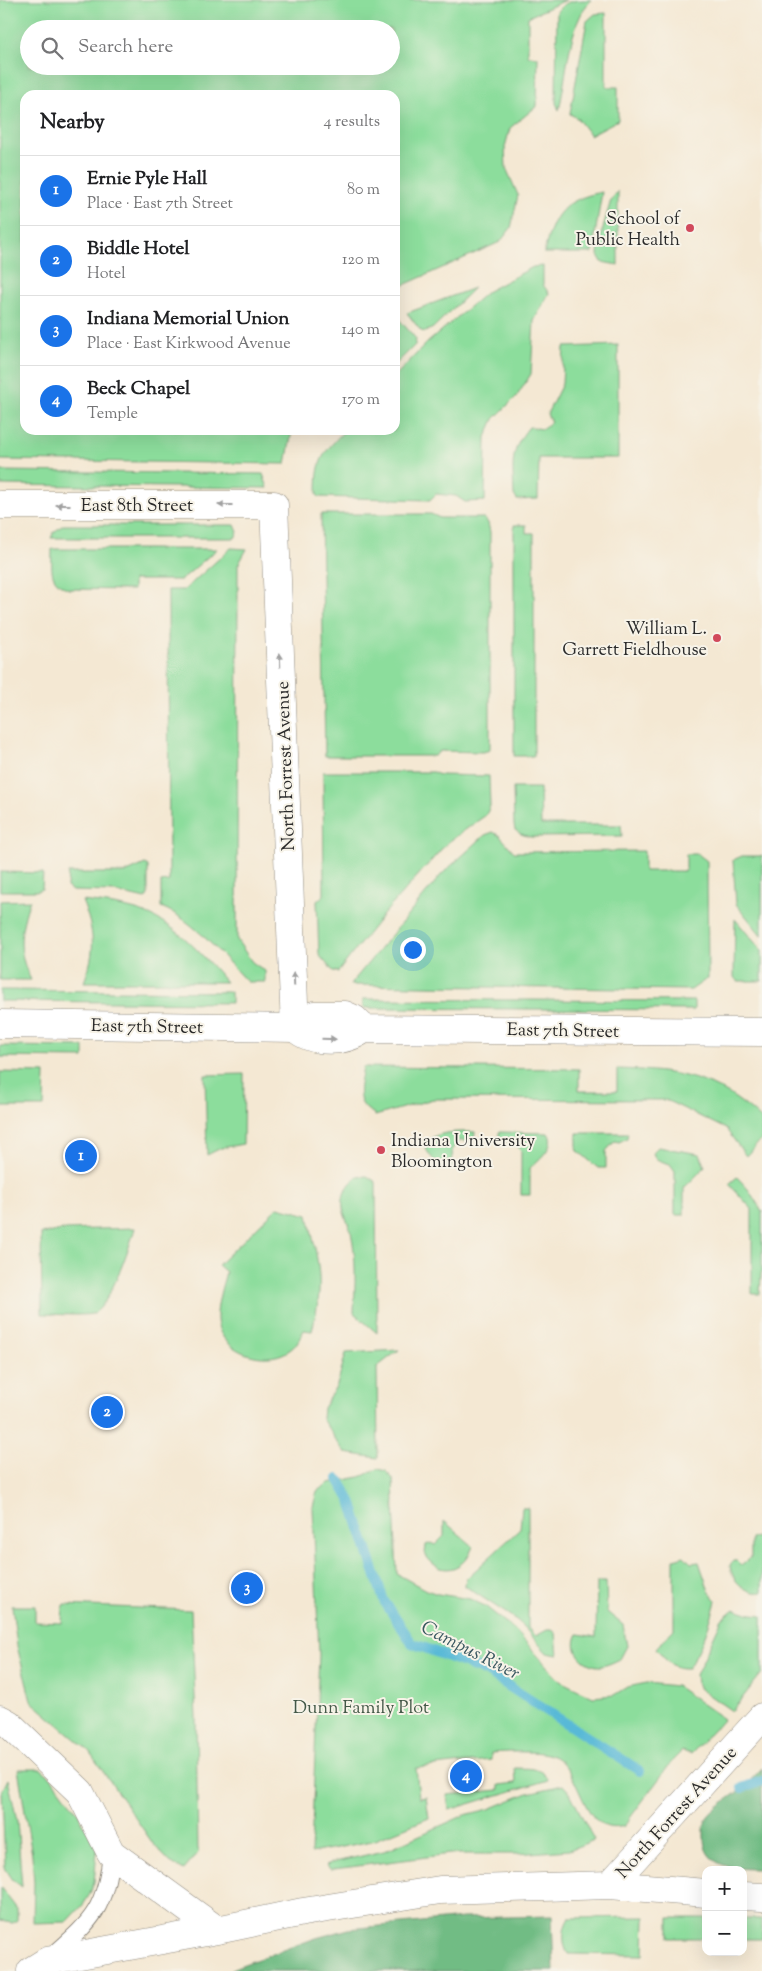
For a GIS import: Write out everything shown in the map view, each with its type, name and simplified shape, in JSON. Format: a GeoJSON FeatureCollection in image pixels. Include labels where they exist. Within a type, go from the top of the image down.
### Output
{"type":"FeatureCollection","features":[{"type":"Feature","properties":{"kind":"street","name":"East 8th Street"},"geometry":{"type":"LineString","coordinates":[[0,505],[274,505]]}},
{"type":"Feature","properties":{"kind":"street","name":"North Forrest Avenue"},"geometry":{"type":"LineString","coordinates":[[274,505],[295,1028]]}},
{"type":"Feature","properties":{"kind":"street","name":"East 7th Street"},"geometry":{"type":"LineString","coordinates":[[0,1024],[295,1028],[307,1037],[332,1039],[351,1037],[364,1029],[761,1035]]}},
{"type":"Feature","properties":{"kind":"street","name":"North Forrest Avenue"},"geometry":{"type":"LineString","coordinates":[[610,1884],[762,1717]]}},
{"type":"Feature","properties":{"kind":"street"},"geometry":{"type":"LineString","coordinates":[[0,1719],[9,1724],[80,1792],[111,1853],[217,1930]]}},
{"type":"Feature","properties":{"kind":"street"},"geometry":{"type":"LineString","coordinates":[[39,1966],[303,1912],[440,1890],[610,1884],[702,1893]]}},
{"type":"Feature","properties":{"kind":"street"},"geometry":{"type":"LineString","coordinates":[[747,1896],[762,1897]]}},
{"type":"Feature","properties":{"kind":"lane"},"geometry":{"type":"LineString","coordinates":[[39,1966],[82,1929],[98,1909],[106,1891],[111,1853]]}},
{"type":"Feature","properties":{"kind":"green space"},"geometry":{"type":"Polygon","coordinates":[[[0,0],[566,0],[528,17],[528,56],[538,57],[537,106],[510,128],[505,147],[506,168],[518,195],[511,228],[500,242],[400,287],[400,90],[20,90],[20,435],[291,435],[286,464],[0,460],[0,0]]]}},
{"type":"Feature","properties":{"kind":"green space"},"geometry":{"type":"Polygon","coordinates":[[[591,0],[583,10],[577,23],[569,52],[559,110],[556,103],[557,12],[567,3],[591,0]]]}},
{"type":"Feature","properties":{"kind":"green space"},"geometry":{"type":"Polygon","coordinates":[[[606,13],[606,87],[618,87],[618,120],[590,135],[577,118],[570,114],[587,21],[595,14],[606,13]]]}},
{"type":"Feature","properties":{"kind":"green space"},"geometry":{"type":"Polygon","coordinates":[[[618,191],[618,265],[602,262],[598,255],[599,242],[611,200],[618,191]]]}},
{"type":"Feature","properties":{"kind":"green space"},"geometry":{"type":"Polygon","coordinates":[[[602,192],[592,253],[544,253],[551,228],[562,211],[578,199],[602,192]]]}},
{"type":"Feature","properties":{"kind":"green space"},"geometry":{"type":"Polygon","coordinates":[[[543,266],[543,285],[549,293],[534,321],[531,374],[517,396],[494,419],[486,437],[485,501],[465,502],[456,496],[436,494],[430,500],[319,497],[317,495],[318,473],[322,459],[330,446],[340,435],[400,435],[400,371],[427,343],[488,291],[533,267],[543,266]]]}},
{"type":"Feature","properties":{"kind":"green space"},"geometry":{"type":"Polygon","coordinates":[[[474,288],[433,328],[425,332],[421,331],[407,313],[474,288]]]}},
{"type":"Feature","properties":{"kind":"green space"},"geometry":{"type":"Polygon","coordinates":[[[400,320],[416,339],[415,345],[400,360],[400,320]]]}},
{"type":"Feature","properties":{"kind":"green space"},"geometry":{"type":"Polygon","coordinates":[[[618,345],[618,458],[539,458],[538,499],[517,500],[514,495],[513,476],[515,451],[529,427],[543,429],[551,422],[547,414],[562,384],[564,347],[618,345]]]}},
{"type":"Feature","properties":{"kind":"green space"},"geometry":{"type":"Polygon","coordinates":[[[0,471],[263,474],[268,488],[0,485],[0,471]]]}},
{"type":"Feature","properties":{"kind":"green space"},"geometry":{"type":"Polygon","coordinates":[[[321,514],[431,514],[440,518],[484,518],[488,523],[490,532],[490,750],[483,752],[440,751],[434,756],[325,756],[321,514]]]}},
{"type":"Feature","properties":{"kind":"green space"},"geometry":{"type":"Polygon","coordinates":[[[63,525],[235,525],[238,532],[235,538],[51,538],[54,532],[63,525]]]}},
{"type":"Feature","properties":{"kind":"green space"},"geometry":{"type":"Polygon","coordinates":[[[514,525],[526,525],[526,533],[534,533],[534,756],[514,756],[514,525]]]}},
{"type":"Feature","properties":{"kind":"green space"},"geometry":{"type":"Polygon","coordinates":[[[231,548],[247,549],[238,565],[237,940],[252,962],[265,971],[265,982],[247,982],[196,929],[185,920],[161,907],[161,882],[169,881],[168,590],[184,590],[231,548]]]}},
{"type":"Feature","properties":{"kind":"green space"},"geometry":{"type":"Polygon","coordinates":[[[52,549],[217,549],[181,580],[133,580],[133,590],[69,589],[62,586],[54,578],[52,549]]]}},
{"type":"Feature","properties":{"kind":"green space"},"geometry":{"type":"Polygon","coordinates":[[[323,772],[433,772],[439,775],[489,776],[490,806],[486,815],[447,843],[382,916],[338,972],[333,971],[319,955],[317,901],[324,895],[323,772]]]}},
{"type":"Feature","properties":{"kind":"green space"},"geometry":{"type":"Polygon","coordinates":[[[513,788],[540,788],[541,825],[621,825],[622,836],[530,837],[521,834],[515,830],[514,825],[513,788]]]}},
{"type":"Feature","properties":{"kind":"green space"},"geometry":{"type":"Polygon","coordinates":[[[493,832],[500,836],[514,852],[644,851],[644,871],[686,871],[686,854],[698,854],[707,861],[708,978],[691,990],[350,985],[442,874],[485,835],[493,832]]]}},
{"type":"Feature","properties":{"kind":"green space"},"geometry":{"type":"Polygon","coordinates":[[[742,856],[762,856],[762,936],[736,904],[733,860],[742,856]]]}},
{"type":"Feature","properties":{"kind":"green space"},"geometry":{"type":"Polygon","coordinates":[[[145,864],[148,866],[148,895],[145,899],[115,892],[72,891],[67,887],[68,873],[125,873],[145,864]]]}},
{"type":"Feature","properties":{"kind":"green space"},"geometry":{"type":"Polygon","coordinates":[[[0,872],[43,873],[42,889],[36,891],[0,891],[0,872]]]}},
{"type":"Feature","properties":{"kind":"green space"},"geometry":{"type":"Polygon","coordinates":[[[30,900],[22,930],[21,950],[31,980],[0,980],[0,901],[30,900]]]}},
{"type":"Feature","properties":{"kind":"green space"},"geometry":{"type":"Polygon","coordinates":[[[82,901],[136,910],[163,922],[197,950],[226,982],[84,982],[91,961],[92,932],[82,901]]]}},
{"type":"Feature","properties":{"kind":"green space"},"geometry":{"type":"Polygon","coordinates":[[[735,919],[762,951],[762,981],[737,981],[734,977],[735,919]]]}},
{"type":"Feature","properties":{"kind":"green space"},"geometry":{"type":"Polygon","coordinates":[[[0,990],[231,992],[231,1003],[0,1001],[0,990]]]}},
{"type":"Feature","properties":{"kind":"green space"},"geometry":{"type":"Polygon","coordinates":[[[363,999],[694,1001],[694,1010],[363,1008],[363,999]]]}},
{"type":"Feature","properties":{"kind":"green space"},"geometry":{"type":"Polygon","coordinates":[[[0,1046],[84,1047],[84,1058],[0,1057],[0,1046]]]}},
{"type":"Feature","properties":{"kind":"green space"},"geometry":{"type":"Polygon","coordinates":[[[363,1067],[579,1069],[579,1091],[617,1091],[617,1069],[678,1074],[712,1085],[745,1105],[762,1120],[762,1139],[746,1156],[726,1129],[666,1100],[433,1099],[375,1116],[375,1114],[363,1106],[361,1100],[360,1088],[363,1067]]]}},
{"type":"Feature","properties":{"kind":"green space"},"geometry":{"type":"Polygon","coordinates":[[[0,1072],[45,1073],[44,1107],[0,1107],[0,1072]]]}},
{"type":"Feature","properties":{"kind":"green space"},"geometry":{"type":"Polygon","coordinates":[[[244,1074],[243,1144],[221,1148],[207,1155],[205,1075],[244,1074]]]}},
{"type":"Feature","properties":{"kind":"green space"},"geometry":{"type":"Polygon","coordinates":[[[475,1132],[474,1139],[468,1142],[461,1140],[452,1149],[453,1167],[439,1164],[430,1155],[425,1146],[433,1137],[447,1133],[475,1132]]]}},
{"type":"Feature","properties":{"kind":"green space"},"geometry":{"type":"Polygon","coordinates":[[[499,1132],[548,1133],[550,1138],[549,1147],[530,1168],[530,1195],[521,1195],[521,1150],[512,1139],[507,1142],[502,1141],[499,1137],[499,1132]]]}},
{"type":"Feature","properties":{"kind":"green space"},"geometry":{"type":"Polygon","coordinates":[[[577,1133],[628,1133],[627,1138],[619,1142],[615,1141],[606,1151],[606,1168],[598,1168],[577,1150],[577,1133]]]}},
{"type":"Feature","properties":{"kind":"green space"},"geometry":{"type":"Polygon","coordinates":[[[658,1147],[700,1154],[705,1167],[684,1188],[684,1215],[675,1215],[675,1171],[670,1164],[655,1157],[653,1152],[658,1147]]]}},
{"type":"Feature","properties":{"kind":"green space"},"geometry":{"type":"Polygon","coordinates":[[[367,1176],[376,1182],[377,1333],[354,1313],[354,1253],[351,1232],[343,1203],[345,1193],[350,1184],[357,1177],[367,1176]]]}},
{"type":"Feature","properties":{"kind":"green space"},"geometry":{"type":"Polygon","coordinates":[[[737,1177],[748,1189],[762,1211],[760,1294],[752,1294],[752,1209],[729,1184],[737,1177]]]}},
{"type":"Feature","properties":{"kind":"green space"},"geometry":{"type":"Polygon","coordinates":[[[278,1207],[308,1215],[318,1263],[319,1298],[312,1331],[304,1330],[295,1345],[282,1354],[272,1357],[261,1357],[240,1351],[231,1345],[219,1329],[217,1316],[220,1293],[226,1272],[218,1265],[278,1207]]]}},
{"type":"Feature","properties":{"kind":"green space"},"geometry":{"type":"Polygon","coordinates":[[[135,1228],[118,1276],[99,1310],[88,1315],[42,1314],[41,1234],[63,1230],[135,1228]]]}},
{"type":"Feature","properties":{"kind":"green space"},"geometry":{"type":"Polygon","coordinates":[[[399,1350],[377,1367],[378,1458],[345,1453],[322,1419],[323,1408],[337,1385],[346,1353],[399,1350]]]}},
{"type":"Feature","properties":{"kind":"green space","name":"Dunn Family Plot"},"geometry":{"type":"Polygon","coordinates":[[[378,1469],[386,1471],[393,1479],[397,1574],[426,1590],[438,1594],[470,1599],[485,1606],[515,1630],[560,1681],[593,1697],[614,1695],[627,1687],[647,1683],[676,1686],[724,1719],[691,1754],[682,1751],[673,1760],[624,1826],[610,1827],[599,1822],[584,1801],[571,1774],[563,1763],[553,1756],[532,1752],[491,1753],[491,1760],[416,1768],[419,1798],[426,1797],[429,1818],[372,1841],[311,1853],[319,1655],[313,1507],[317,1491],[329,1483],[360,1477],[378,1469]]]}},
{"type":"Feature","properties":{"kind":"green space"},"geometry":{"type":"Polygon","coordinates":[[[522,1508],[528,1508],[528,1628],[536,1636],[547,1630],[552,1630],[556,1633],[558,1655],[547,1653],[518,1621],[465,1586],[466,1579],[520,1529],[522,1508]]]}},
{"type":"Feature","properties":{"kind":"green space"},"geometry":{"type":"Polygon","coordinates":[[[444,1521],[473,1546],[464,1561],[458,1566],[445,1569],[431,1562],[425,1554],[426,1545],[431,1543],[435,1545],[444,1536],[444,1521]]]}},
{"type":"Feature","properties":{"kind":"green space"},"geometry":{"type":"Polygon","coordinates":[[[759,1537],[762,1540],[762,1592],[756,1592],[745,1589],[736,1581],[730,1565],[733,1561],[737,1561],[741,1565],[751,1557],[751,1538],[759,1537]]]}},
{"type":"Feature","properties":{"kind":"green space"},"geometry":{"type":"Polygon","coordinates":[[[684,1556],[691,1563],[699,1562],[709,1591],[716,1601],[705,1635],[688,1668],[673,1665],[656,1648],[674,1629],[674,1559],[684,1556]]]}},
{"type":"Feature","properties":{"kind":"green space"},"geometry":{"type":"Polygon","coordinates":[[[597,1582],[606,1582],[607,1612],[623,1625],[627,1646],[620,1659],[601,1666],[595,1666],[584,1661],[575,1646],[578,1634],[596,1637],[597,1582]]]}},
{"type":"Feature","properties":{"kind":"green space"},"geometry":{"type":"Polygon","coordinates":[[[63,1605],[191,1610],[196,1718],[198,1853],[184,1870],[170,1862],[154,1845],[89,1751],[31,1701],[17,1646],[12,1606],[35,1606],[35,1622],[62,1623],[63,1605]]]}},
{"type":"Feature","properties":{"kind":"green space"},"geometry":{"type":"Polygon","coordinates":[[[734,1609],[762,1615],[762,1673],[732,1711],[700,1689],[697,1685],[696,1675],[722,1619],[734,1609]]]}},
{"type":"Feature","properties":{"kind":"green space"},"geometry":{"type":"Polygon","coordinates":[[[515,1768],[538,1770],[548,1780],[449,1810],[447,1795],[499,1790],[499,1785],[516,1783],[515,1768]]]}},
{"type":"Feature","properties":{"kind":"green space"},"geometry":{"type":"Polygon","coordinates":[[[762,1768],[762,1869],[723,1865],[709,1855],[705,1847],[704,1827],[708,1816],[762,1768]]]}},
{"type":"Feature","properties":{"kind":"green space"},"geometry":{"type":"Polygon","coordinates":[[[18,1769],[41,1769],[51,1777],[78,1813],[97,1851],[94,1882],[90,1894],[83,1905],[67,1922],[33,1923],[34,1882],[32,1855],[18,1769]]]}},
{"type":"Feature","properties":{"kind":"green space"},"geometry":{"type":"Polygon","coordinates":[[[8,1779],[17,1821],[22,1887],[13,1880],[5,1868],[2,1791],[8,1779]]]}},
{"type":"Feature","properties":{"kind":"green space"},"geometry":{"type":"Polygon","coordinates":[[[563,1785],[570,1793],[594,1840],[569,1850],[516,1854],[450,1854],[334,1869],[330,1869],[326,1865],[384,1851],[465,1815],[489,1809],[528,1793],[563,1785]]]}},
{"type":"Feature","properties":{"kind":"green space"},"geometry":{"type":"Polygon","coordinates":[[[0,1887],[17,1909],[17,1920],[13,1923],[0,1921],[0,1887]]]}},
{"type":"Feature","properties":{"kind":"green space"},"geometry":{"type":"Polygon","coordinates":[[[552,1916],[554,1971],[231,1971],[236,1967],[316,1938],[349,1929],[463,1918],[552,1916]]]}},
{"type":"Feature","properties":{"kind":"green space"},"geometry":{"type":"Polygon","coordinates":[[[645,1917],[644,1955],[568,1954],[566,1950],[564,1931],[569,1918],[645,1917]]]}},
{"type":"Feature","properties":{"kind":"green space"},"geometry":{"type":"Polygon","coordinates":[[[669,1918],[702,1918],[702,1938],[669,1938],[669,1918]]]}},
{"type":"Feature","properties":{"kind":"green space"},"geometry":{"type":"Polygon","coordinates":[[[747,1919],[762,1919],[762,1939],[747,1939],[747,1919]]]}},
{"type":"Feature","properties":{"kind":"waterway","name":"Campus River"},"geometry":{"type":"LineString","coordinates":[[338,1479],[351,1501],[384,1601],[412,1643],[485,1671],[640,1771]]}},
{"type":"Feature","properties":{"kind":"waterway","name":"Campus River"},"geometry":{"type":"LineString","coordinates":[[742,1788],[762,1781]]}},
{"type":"Feature","properties":{"kind":"place","name":"School of Public Health"},"geometry":{"type":"Point","coordinates":[690,228]}},
{"type":"Feature","properties":{"kind":"place","name":"William L. Garrett Fieldhouse"},"geometry":{"type":"Point","coordinates":[717,638]}},
{"type":"Feature","properties":{"kind":"place","name":"Indiana University Bloomington"},"geometry":{"type":"Point","coordinates":[381,1150]}},
{"type":"Feature","properties":{"kind":"place","name":"Ernie Pyle Hall"},"geometry":{"type":"Point","coordinates":[81,1156]}},
{"type":"Feature","properties":{"kind":"place","name":"Biddle Hotel"},"geometry":{"type":"Point","coordinates":[107,1412]}},
{"type":"Feature","properties":{"kind":"place","name":"Indiana Memorial Union"},"geometry":{"type":"Point","coordinates":[247,1588]}},
{"type":"Feature","properties":{"kind":"place","name":"Beck Chapel"},"geometry":{"type":"Point","coordinates":[466,1776]}}]}
